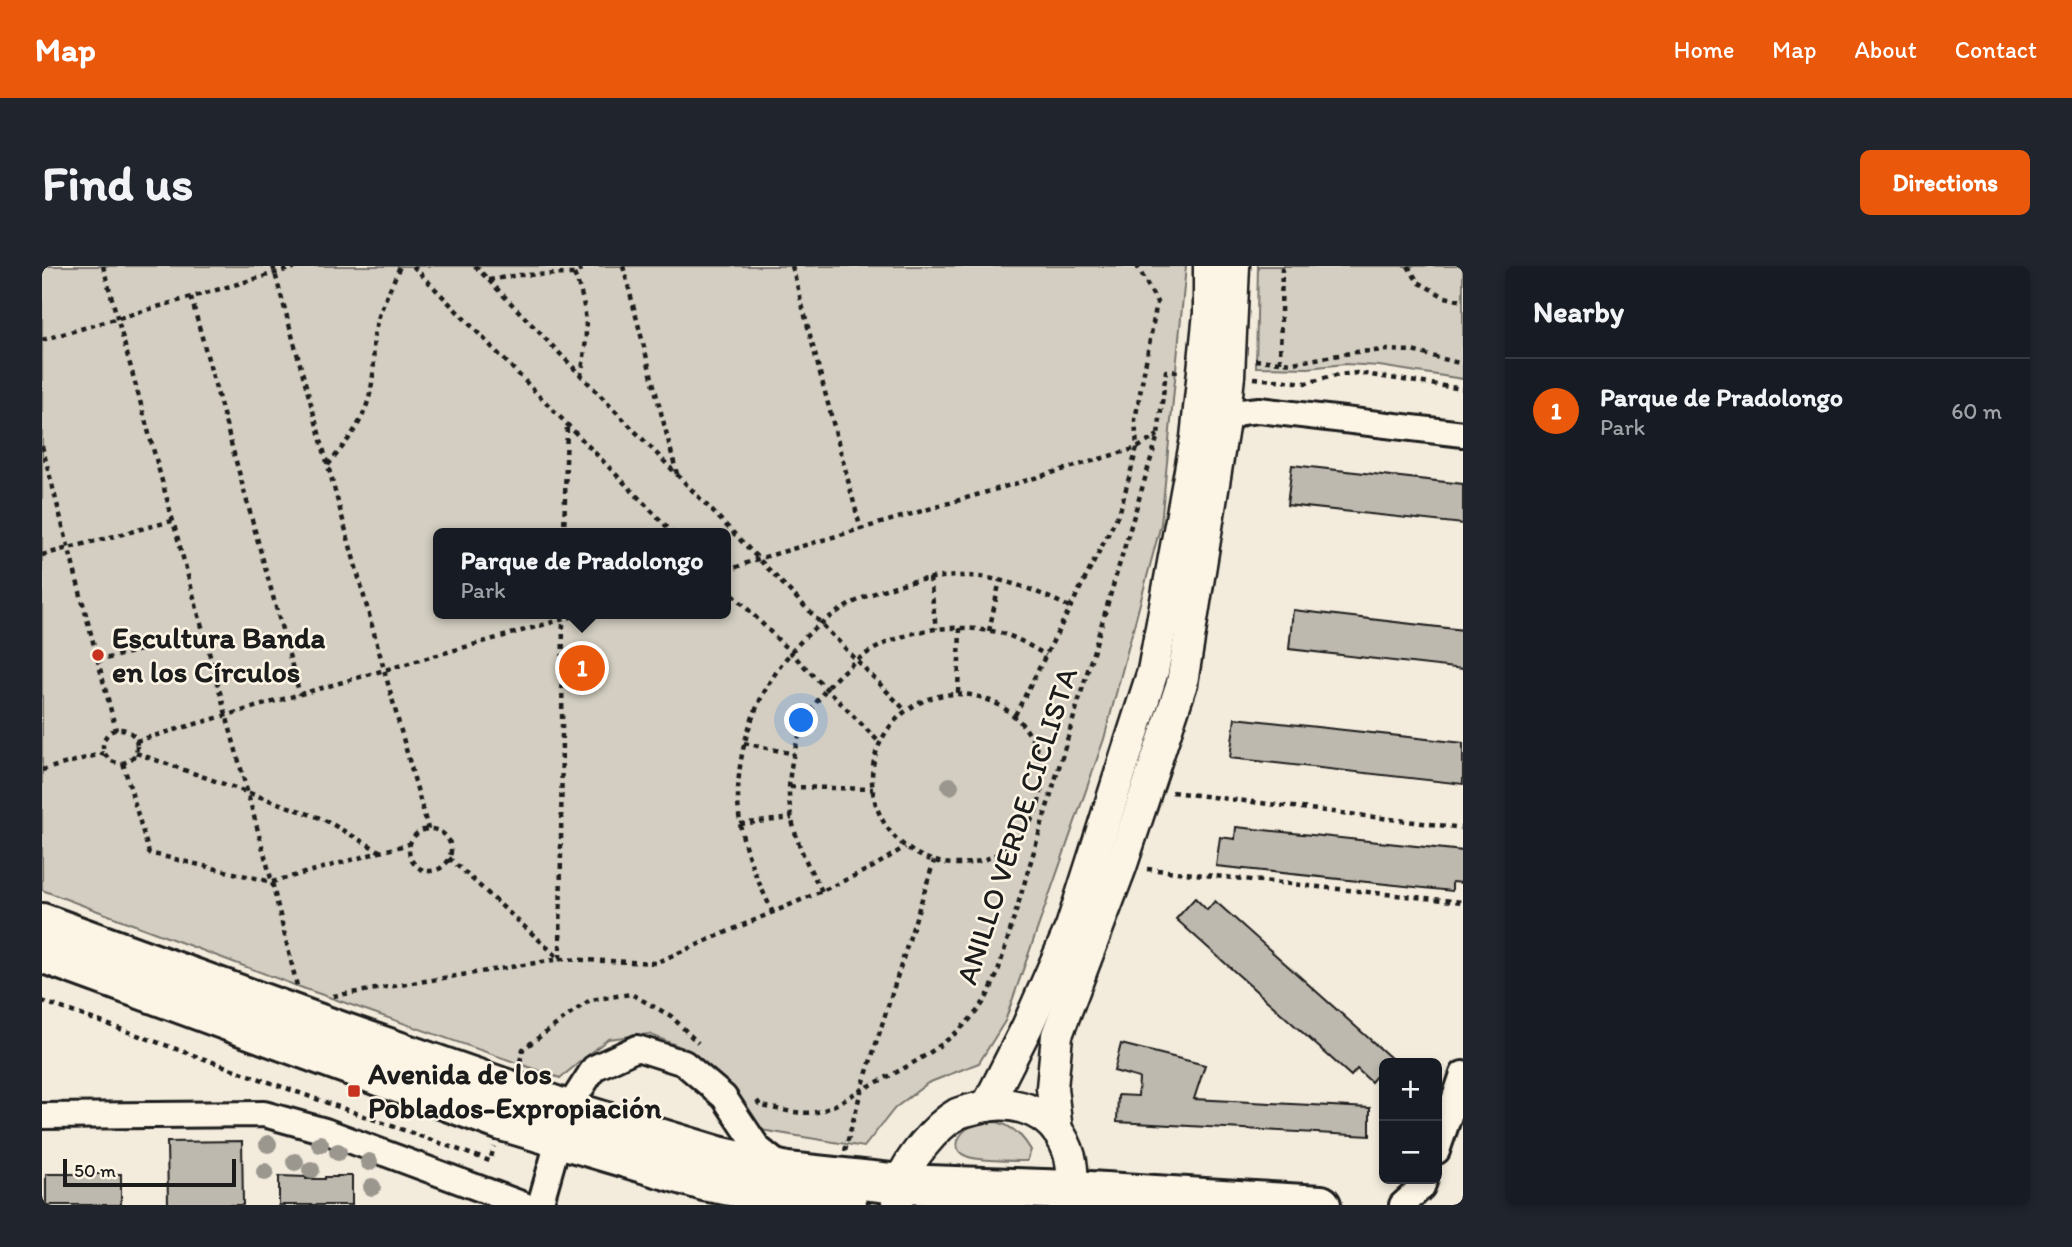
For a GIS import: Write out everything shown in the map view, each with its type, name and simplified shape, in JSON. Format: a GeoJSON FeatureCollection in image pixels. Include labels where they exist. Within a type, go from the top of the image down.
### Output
{"type":"FeatureCollection","features":[{"type":"Feature","properties":{"kind":"main road"},"geometry":{"type":"LineString","coordinates":[[42,923],[331,1028],[507,1105]]}},
{"type":"Feature","properties":{"kind":"main road"},"geometry":{"type":"LineString","coordinates":[[42,953],[563,1124],[699,1178],[779,1195],[844,1191],[899,1195],[1321,1205]]}},
{"type":"Feature","properties":{"kind":"main road"},"geometry":{"type":"LineString","coordinates":[[699,1178],[787,1172],[844,1191]]}},
{"type":"Feature","properties":{"kind":"street"},"geometry":{"type":"LineString","coordinates":[[1072,1198],[1073,1173],[1069,1156],[1057,1131],[1052,1088],[1057,1035],[1121,867],[1182,683],[1224,421],[1220,369],[1209,313],[1209,266]]}},
{"type":"Feature","properties":{"kind":"street"},"geometry":{"type":"LineString","coordinates":[[987,1106],[1027,1027],[1071,927],[1153,671],[1196,438],[1220,369],[1234,266]]}},
{"type":"Feature","properties":{"kind":"street"},"geometry":{"type":"LineString","coordinates":[[1224,421],[1241,412],[1259,410],[1463,434]]}},
{"type":"Feature","properties":{"kind":"street"},"geometry":{"type":"LineString","coordinates":[[540,1205],[563,1124],[594,1068],[637,1048],[684,1063],[724,1097],[758,1148],[787,1172]]}},
{"type":"Feature","properties":{"kind":"street"},"geometry":{"type":"LineString","coordinates":[[1442,1135],[1463,1074]]}},
{"type":"Feature","properties":{"kind":"street"},"geometry":{"type":"LineString","coordinates":[[899,1195],[918,1152],[936,1131],[957,1114],[987,1106],[1009,1104],[1027,1108],[1057,1131]]}},
{"type":"Feature","properties":{"kind":"street"},"geometry":{"type":"LineString","coordinates":[[42,1116],[264,1114],[404,1159],[468,1186],[524,1205]]}},
{"type":"Feature","properties":{"kind":"street"},"geometry":{"type":"LineString","coordinates":[[1402,1205],[1423,1184]]}},
{"type":"Feature","properties":{"kind":"street"},"geometry":{"type":"LineString","coordinates":[[468,1186],[484,1205]]}},
{"type":"Feature","properties":{"kind":"path"},"geometry":{"type":"LineString","coordinates":[[103,266],[272,882],[297,986]]}},
{"type":"Feature","properties":{"kind":"path"},"geometry":{"type":"LineString","coordinates":[[273,266],[428,829]]}},
{"type":"Feature","properties":{"kind":"path"},"geometry":{"type":"LineString","coordinates":[[42,340],[300,266]]}},
{"type":"Feature","properties":{"kind":"path"},"geometry":{"type":"LineString","coordinates":[[328,466],[365,415],[374,372],[374,337],[400,266]]}},
{"type":"Feature","properties":{"kind":"path"},"geometry":{"type":"LineString","coordinates":[[413,266],[668,528]]}},
{"type":"Feature","properties":{"kind":"path"},"geometry":{"type":"LineString","coordinates":[[475,266],[728,528]]}},
{"type":"Feature","properties":{"kind":"path"},"geometry":{"type":"LineString","coordinates":[[488,280],[518,275],[574,274],[587,266]]}},
{"type":"Feature","properties":{"kind":"path"},"geometry":{"type":"LineString","coordinates":[[624,266],[677,475]]}},
{"type":"Feature","properties":{"kind":"path"},"geometry":{"type":"LineString","coordinates":[[792,266],[861,530]]}},
{"type":"Feature","properties":{"kind":"path"},"geometry":{"type":"LineString","coordinates":[[1015,715],[1120,511],[1137,448],[1135,420],[1157,302],[1137,266]]}},
{"type":"Feature","properties":{"kind":"path"},"geometry":{"type":"LineString","coordinates":[[1280,362],[1282,266]]}},
{"type":"Feature","properties":{"kind":"path"},"geometry":{"type":"LineString","coordinates":[[1408,266],[1418,282],[1446,297],[1463,301]]}},
{"type":"Feature","properties":{"kind":"path"},"geometry":{"type":"LineString","coordinates":[[574,274],[582,292],[587,320],[581,375]]}},
{"type":"Feature","properties":{"kind":"path"},"geometry":{"type":"LineString","coordinates":[[191,297],[300,695]]}},
{"type":"Feature","properties":{"kind":"path"},"geometry":{"type":"LineString","coordinates":[[1220,369],[1293,363],[1388,349],[1412,351],[1463,365]]}},
{"type":"Feature","properties":{"kind":"path","name":"ANILLO VERDE CICLISTA"},"geometry":{"type":"LineString","coordinates":[[752,1097],[761,1106],[805,1113],[820,1111],[885,1079],[933,1051],[968,1021],[985,999],[997,975],[1158,435],[1166,371],[1220,369],[1307,383],[1336,375],[1357,373],[1463,389]]}},
{"type":"Feature","properties":{"kind":"path"},"geometry":{"type":"LineString","coordinates":[[564,528],[567,424]]}},
{"type":"Feature","properties":{"kind":"path"},"geometry":{"type":"LineString","coordinates":[[731,569],[1137,448],[1158,435]]}},
{"type":"Feature","properties":{"kind":"path"},"geometry":{"type":"LineString","coordinates":[[42,446],[116,730]]}},
{"type":"Feature","properties":{"kind":"path"},"geometry":{"type":"LineString","coordinates":[[42,555],[173,520]]}},
{"type":"Feature","properties":{"kind":"path"},"geometry":{"type":"LineString","coordinates":[[731,531],[905,710]]}},
{"type":"Feature","properties":{"kind":"path"},"geometry":{"type":"LineString","coordinates":[[774,913],[751,867],[740,824],[738,785],[744,743],[758,703],[779,667],[807,635],[841,609],[879,591],[930,578],[961,576],[1000,580],[1043,593],[1070,608]]}},
{"type":"Feature","properties":{"kind":"path"},"geometry":{"type":"LineString","coordinates":[[930,578],[936,629]]}},
{"type":"Feature","properties":{"kind":"path"},"geometry":{"type":"LineString","coordinates":[[989,631],[1000,580]]}},
{"type":"Feature","properties":{"kind":"path"},"geometry":{"type":"LineString","coordinates":[[731,592],[879,743]]}},
{"type":"Feature","properties":{"kind":"path"},"geometry":{"type":"LineString","coordinates":[[136,741],[384,671],[553,619]]}},
{"type":"Feature","properties":{"kind":"path"},"geometry":{"type":"LineString","coordinates":[[560,959],[563,619]]}},
{"type":"Feature","properties":{"kind":"path"},"geometry":{"type":"LineString","coordinates":[[822,891],[804,860],[793,827],[790,787],[794,754],[804,723],[826,689],[847,667],[882,644],[921,630],[960,627],[1004,634],[1046,655]]}},
{"type":"Feature","properties":{"kind":"path"},"geometry":{"type":"LineString","coordinates":[[958,693],[960,627]]}},
{"type":"Feature","properties":{"kind":"path"},"geometry":{"type":"LineString","coordinates":[[97,661],[204,634]]}},
{"type":"Feature","properties":{"kind":"path"},"geometry":{"type":"LineString","coordinates":[[958,693],[990,699],[1015,715],[1033,737],[1042,762],[1043,790],[1035,817],[1019,839],[996,855],[970,864],[943,863],[923,858],[905,847],[885,826],[874,800],[871,771],[879,743],[890,725],[905,710],[932,696],[958,693]]}},
{"type":"Feature","properties":{"kind":"path"},"geometry":{"type":"LineString","coordinates":[[116,730],[126,730],[136,741],[136,753],[123,763],[112,761],[104,753],[106,736],[116,730]]}},
{"type":"Feature","properties":{"kind":"path"},"geometry":{"type":"LineString","coordinates":[[744,743],[794,754]]}},
{"type":"Feature","properties":{"kind":"path"},"geometry":{"type":"LineString","coordinates":[[42,770],[104,753]]}},
{"type":"Feature","properties":{"kind":"path"},"geometry":{"type":"LineString","coordinates":[[136,753],[323,819],[382,852]]}},
{"type":"Feature","properties":{"kind":"path"},"geometry":{"type":"LineString","coordinates":[[123,763],[149,853],[272,882],[409,844],[416,834],[428,829],[441,832],[446,837],[450,844],[449,858],[445,864],[433,870],[420,868],[410,858],[409,844]]}},
{"type":"Feature","properties":{"kind":"path"},"geometry":{"type":"LineString","coordinates":[[790,787],[873,789]]}},
{"type":"Feature","properties":{"kind":"path"},"geometry":{"type":"LineString","coordinates":[[1147,789],[1463,828]]}},
{"type":"Feature","properties":{"kind":"path"},"geometry":{"type":"LineString","coordinates":[[740,824],[792,818]]}},
{"type":"Feature","properties":{"kind":"path"},"geometry":{"type":"LineString","coordinates":[[328,997],[560,959],[655,963],[822,891],[873,867],[905,847]]}},
{"type":"Feature","properties":{"kind":"path"},"geometry":{"type":"LineString","coordinates":[[449,858],[560,959]]}},
{"type":"Feature","properties":{"kind":"path"},"geometry":{"type":"LineString","coordinates":[[844,1191],[844,1153],[933,860]]}},
{"type":"Feature","properties":{"kind":"path"},"geometry":{"type":"LineString","coordinates":[[1121,867],[1463,902]]}},
{"type":"Feature","properties":{"kind":"path"},"geometry":{"type":"LineString","coordinates":[[42,1001],[489,1161],[523,1049],[590,999],[631,994],[671,1016],[707,1052]]}},
{"type":"Feature","properties":{"kind":"shaded area"},"geometry":{"type":"Polygon","coordinates":[[[42,266],[1186,266],[1161,524],[1104,739],[1005,1021],[979,1063],[928,1083],[895,1108],[864,1147],[761,1130],[736,1090],[691,1051],[649,1034],[608,1039],[560,1078],[297,986],[42,890],[42,266]]]}},
{"type":"Feature","properties":{"kind":"shaded area"},"geometry":{"type":"Polygon","coordinates":[[[1258,266],[1463,266],[1463,379],[1379,366],[1345,364],[1308,368],[1256,367],[1258,266]]]}},
{"type":"Feature","properties":{"kind":"shaded area"},"geometry":{"type":"Polygon","coordinates":[[[997,1122],[1013,1129],[1025,1140],[1031,1150],[1027,1161],[978,1159],[966,1156],[958,1150],[958,1141],[966,1129],[980,1123],[997,1122]]]}},
{"type":"Feature","properties":{"kind":"building"},"geometry":{"type":"Polygon","coordinates":[[[1292,465],[1463,484],[1463,524],[1287,505],[1292,465]]]}},
{"type":"Feature","properties":{"kind":"building"},"geometry":{"type":"Polygon","coordinates":[[[1293,610],[1463,630],[1463,669],[1289,649],[1293,610]]]}},
{"type":"Feature","properties":{"kind":"building"},"geometry":{"type":"Polygon","coordinates":[[[1235,718],[1463,743],[1463,784],[1230,758],[1235,718]]]}},
{"type":"Feature","properties":{"kind":"building"},"geometry":{"type":"Polygon","coordinates":[[[1236,827],[1463,851],[1463,883],[1452,882],[1452,891],[1216,866],[1220,837],[1235,839],[1236,827]]]}},
{"type":"Feature","properties":{"kind":"building"},"geometry":{"type":"Polygon","coordinates":[[[1195,898],[1207,910],[1215,901],[1391,1058],[1379,1058],[1379,1073],[1371,1082],[1357,1069],[1351,1076],[1176,919],[1195,898]]]}},
{"type":"Feature","properties":{"kind":"building"},"geometry":{"type":"Polygon","coordinates":[[[1121,1044],[1205,1065],[1194,1099],[1370,1108],[1370,1136],[1117,1122],[1118,1095],[1138,1096],[1139,1078],[1114,1071],[1121,1044]]]}},
{"type":"Feature","properties":{"kind":"building"},"geometry":{"type":"Polygon","coordinates":[[[242,1141],[243,1205],[168,1205],[167,1142],[242,1141]]]}},
{"type":"Feature","properties":{"kind":"building"},"geometry":{"type":"Polygon","coordinates":[[[46,1174],[121,1174],[121,1205],[46,1205],[46,1174]]]}},
{"type":"Feature","properties":{"kind":"building"},"geometry":{"type":"Polygon","coordinates":[[[279,1176],[325,1179],[352,1176],[352,1205],[279,1205],[279,1176]]]}},
{"type":"Feature","properties":{"kind":"place","name":"Escultura Banda en los Círculos"},"geometry":{"type":"Point","coordinates":[98,655]}},
{"type":"Feature","properties":{"kind":"place","name":"Parque de Pradolongo"},"geometry":{"type":"Point","coordinates":[582,668]}},
{"type":"Feature","properties":{"kind":"place","name":"Avenida de los Poblados-Expropiación"},"geometry":{"type":"Point","coordinates":[354,1091]}}]}
